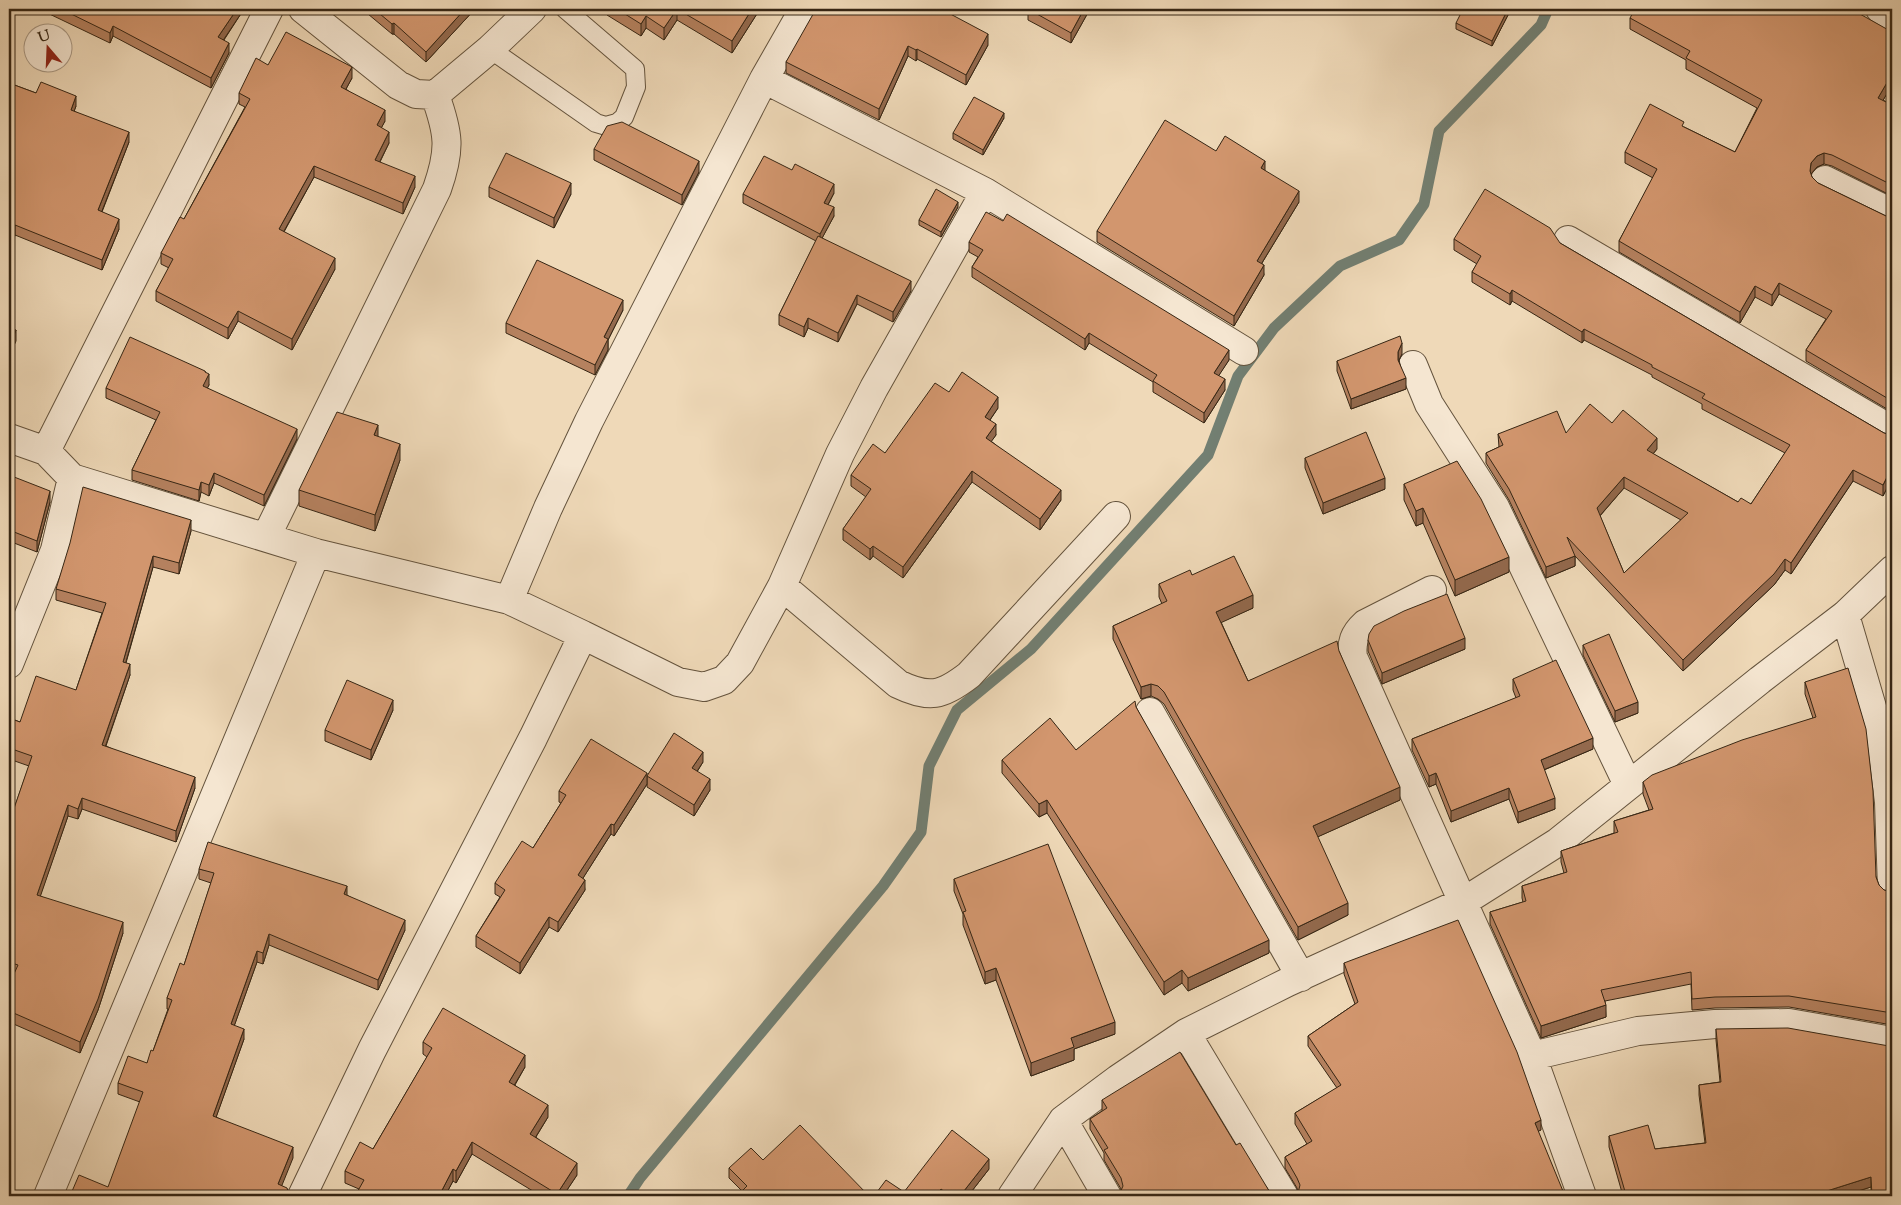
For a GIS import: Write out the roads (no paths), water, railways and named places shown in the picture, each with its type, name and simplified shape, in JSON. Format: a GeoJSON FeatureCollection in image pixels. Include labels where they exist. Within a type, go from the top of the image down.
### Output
{"type":"FeatureCollection","features":[{"type":"Feature","properties":{"kind":"street"},"geometry":{"type":"LineString","coordinates":[[46,451],[269,9]]}},
{"type":"Feature","properties":{"kind":"street"},"geometry":{"type":"LineString","coordinates":[[303,9],[398,85],[416,94],[435,95],[532,9]]}},
{"type":"Feature","properties":{"kind":"street"},"geometry":{"type":"LineString","coordinates":[[509,600],[548,508],[589,421],[764,79],[804,9]]}},
{"type":"Feature","properties":{"kind":"street"},"geometry":{"type":"LineString","coordinates":[[1880,9],[1892,16]]}},
{"type":"Feature","properties":{"kind":"street"},"geometry":{"type":"LineString","coordinates":[[764,79],[985,192],[1244,352]]}},
{"type":"Feature","properties":{"kind":"street"},"geometry":{"type":"LineString","coordinates":[[266,537],[438,189],[447,147],[446,124],[435,95]]}},
{"type":"Feature","properties":{"kind":"street"},"geometry":{"type":"LineString","coordinates":[[1825,180],[1892,214]]}},
{"type":"Feature","properties":{"kind":"street"},"geometry":{"type":"LineString","coordinates":[[9,438],[46,451],[72,478],[316,552],[509,600],[678,682],[704,687],[724,680],[740,663],[782,586],[840,454],[874,388],[985,192]]}},
{"type":"Feature","properties":{"kind":"street"},"geometry":{"type":"LineString","coordinates":[[1568,240],[1892,430]]}},
{"type":"Feature","properties":{"kind":"street"},"geometry":{"type":"LineString","coordinates":[[1413,365],[1430,404],[1495,507],[1628,785]]}},
{"type":"Feature","properties":{"kind":"street"},"geometry":{"type":"LineString","coordinates":[[9,664],[55,550],[72,478]]}},
{"type":"Feature","properties":{"kind":"street"},"geometry":{"type":"LineString","coordinates":[[782,586],[898,684],[914,692],[932,694],[950,689],[969,675],[1116,516]]}},
{"type":"Feature","properties":{"kind":"street"},"geometry":{"type":"LineString","coordinates":[[48,1196],[316,552]]}},
{"type":"Feature","properties":{"kind":"street"},"geometry":{"type":"LineString","coordinates":[[1012,1196],[1063,1120],[1118,1079],[1186,1033],[1301,976],[1464,902],[1558,842],[1845,615],[1892,570]]}},
{"type":"Feature","properties":{"kind":"street"},"geometry":{"type":"LineString","coordinates":[[1432,590],[1365,624],[1358,630],[1351,645],[1353,657],[1532,1056],[1582,1196]]}},
{"type":"Feature","properties":{"kind":"street"},"geometry":{"type":"LineString","coordinates":[[1845,615],[1881,738],[1889,802],[1892,888]]}},
{"type":"Feature","properties":{"kind":"street"},"geometry":{"type":"LineString","coordinates":[[302,1196],[372,1050],[533,738],[583,635]]}},
{"type":"Feature","properties":{"kind":"street"},"geometry":{"type":"LineString","coordinates":[[1150,712],[1301,976]]}},
{"type":"Feature","properties":{"kind":"street"},"geometry":{"type":"LineString","coordinates":[[1532,1056],[1638,1031],[1715,1024],[1788,1023],[1892,1041]]}},
{"type":"Feature","properties":{"kind":"street"},"geometry":{"type":"LineString","coordinates":[[1186,1033],[1284,1196]]}},
{"type":"Feature","properties":{"kind":"street"},"geometry":{"type":"LineString","coordinates":[[1063,1120],[1108,1196]]}},
{"type":"Feature","properties":{"kind":"lane"},"geometry":{"type":"LineString","coordinates":[[490,48],[596,123],[606,126],[617,123],[624,117],[636,87],[635,69],[564,9]]}},
{"type":"Feature","properties":{"kind":"waterway"},"geometry":{"type":"LineString","coordinates":[[628,1196],[640,1178],[883,886],[921,832],[929,766],[957,710],[1031,649],[1208,455],[1238,376],[1274,328],[1340,266],[1399,240],[1424,204],[1439,131],[1541,25],[1548,9]]}}]}
